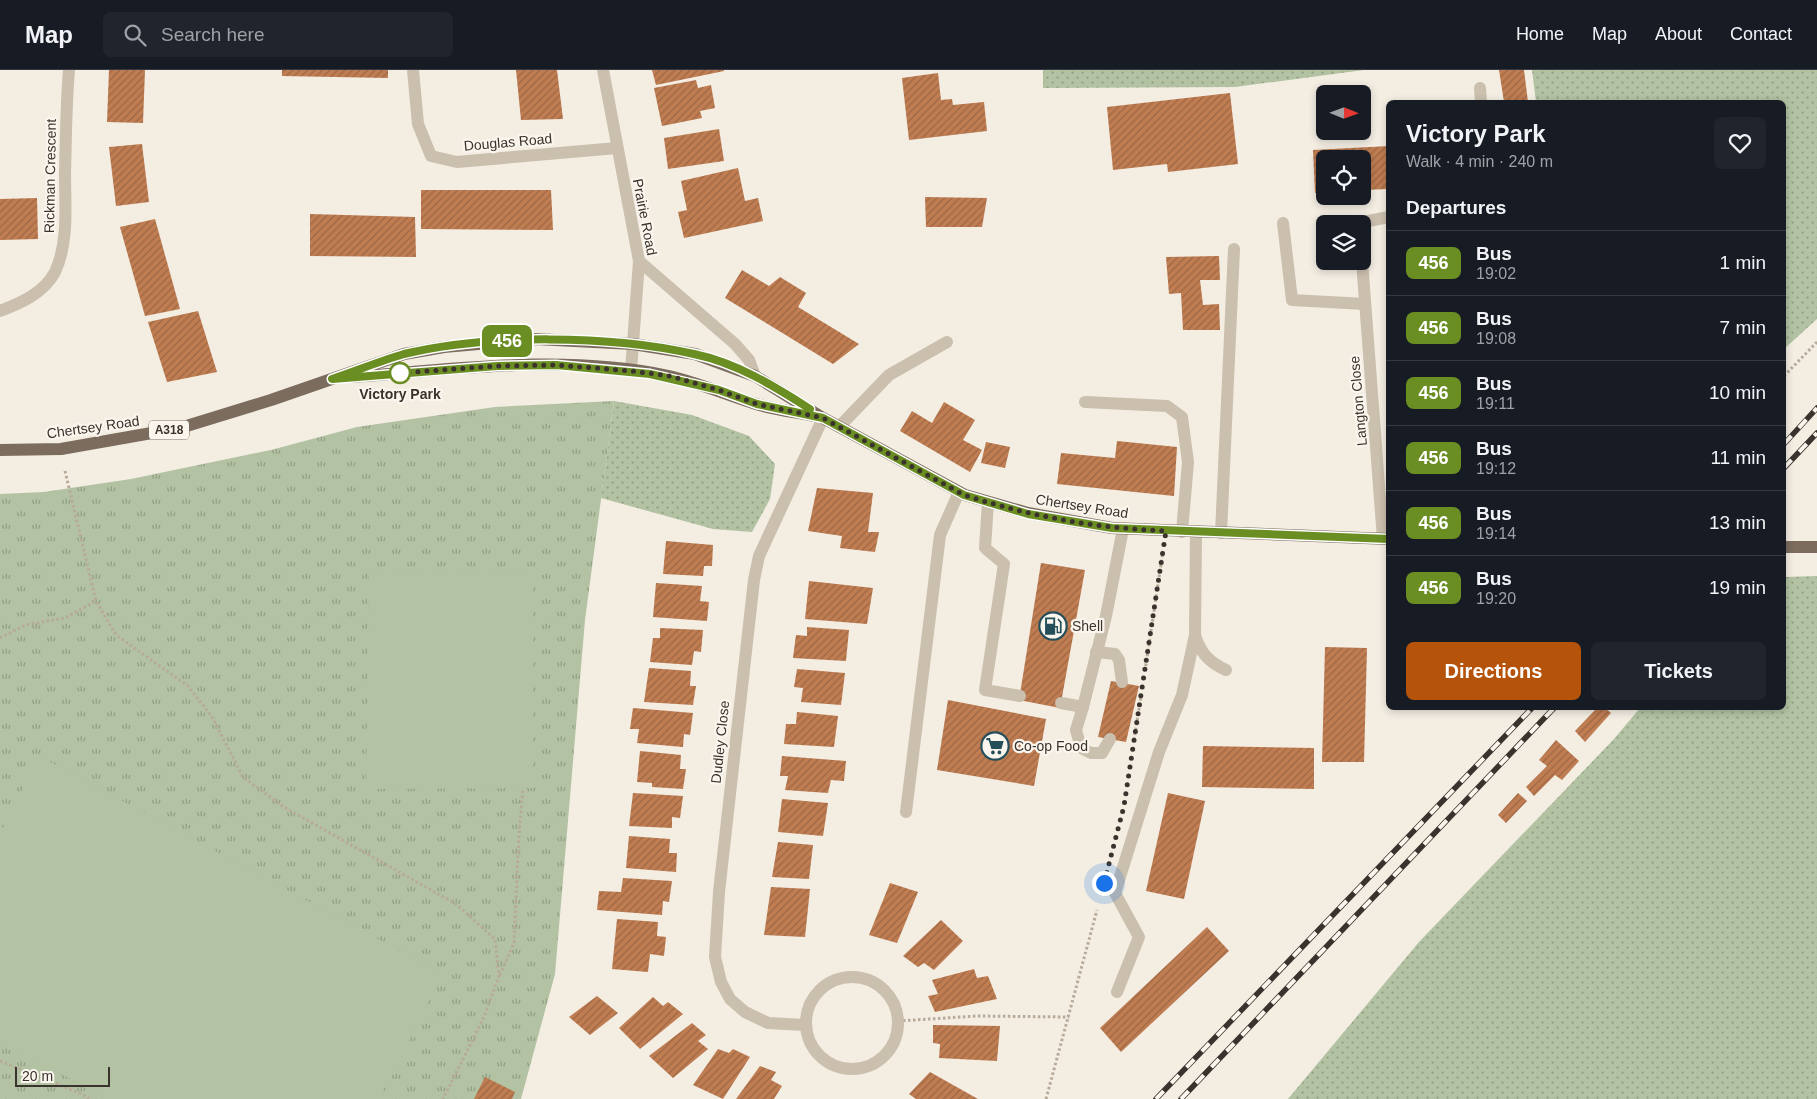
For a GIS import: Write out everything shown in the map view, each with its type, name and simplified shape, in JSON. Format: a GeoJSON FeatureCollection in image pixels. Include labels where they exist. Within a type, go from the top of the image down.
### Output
{"type":"FeatureCollection","features":[{"type":"Feature","properties":{"kind":"main road","name":"Chertsey Road"},"geometry":{"type":"LineString","coordinates":[[0,450],[61,449],[180,428],[404,354],[478,343],[536,339],[633,344],[695,354],[755,376],[823,418],[959,492],[1028,514],[1122,529],[1386,539]]}},
{"type":"Feature","properties":{"kind":"main road","name":"Chertsey Road"},"geometry":{"type":"LineString","coordinates":[[332,379],[497,366],[556,365],[670,376],[719,390],[757,404],[823,418]]}},
{"type":"Feature","properties":{"kind":"main road"},"geometry":{"type":"LineString","coordinates":[[1786,547],[1817,547]]}},
{"type":"Feature","properties":{"kind":"street","name":"Rickman Crescent"},"geometry":{"type":"LineString","coordinates":[[0,311],[19,304],[40,291],[54,272],[65,237],[66,107],[69,70]]}},
{"type":"Feature","properties":{"kind":"street","name":"Douglas Road"},"geometry":{"type":"LineString","coordinates":[[413,70],[418,124],[431,156],[457,162],[617,148]]}},
{"type":"Feature","properties":{"kind":"street","name":"Prairie Road"},"geometry":{"type":"LineString","coordinates":[[603,70],[639,261],[631,371]]}},
{"type":"Feature","properties":{"kind":"street"},"geometry":{"type":"LineString","coordinates":[[1480,88],[1481,100]]}},
{"type":"Feature","properties":{"kind":"street"},"geometry":{"type":"LineString","coordinates":[[1371,220],[1386,217]]}},
{"type":"Feature","properties":{"kind":"street"},"geometry":{"type":"LineString","coordinates":[[1283,223],[1292,300],[1365,304]]}},
{"type":"Feature","properties":{"kind":"street"},"geometry":{"type":"LineString","coordinates":[[1221,533],[1234,249]]}},
{"type":"Feature","properties":{"kind":"street"},"geometry":{"type":"LineString","coordinates":[[639,261],[735,344],[749,360],[755,376]]}},
{"type":"Feature","properties":{"kind":"street","name":"Langton Close"},"geometry":{"type":"LineString","coordinates":[[1363,270],[1386,539]]}},
{"type":"Feature","properties":{"kind":"street"},"geometry":{"type":"LineString","coordinates":[[839,427],[890,375],[947,342]]}},
{"type":"Feature","properties":{"kind":"street"},"geometry":{"type":"LineString","coordinates":[[1085,402],[1167,406],[1182,417],[1188,462],[1182,532]]}},
{"type":"Feature","properties":{"kind":"street","name":"Dudley Close"},"geometry":{"type":"LineString","coordinates":[[805,1025],[768,1023],[745,1012],[730,999],[721,982],[715,957],[730,786],[754,580],[760,556],[823,418]]}},
{"type":"Feature","properties":{"kind":"street"},"geometry":{"type":"LineString","coordinates":[[906,812],[940,535],[959,492]]}},
{"type":"Feature","properties":{"kind":"street"},"geometry":{"type":"LineString","coordinates":[[988,502],[985,548],[1004,564],[985,690],[1020,696]]}},
{"type":"Feature","properties":{"kind":"street"},"geometry":{"type":"LineString","coordinates":[[1110,739],[1102,753],[1091,753],[1081,748],[1076,730],[1106,616],[1122,529]]}},
{"type":"Feature","properties":{"kind":"street"},"geometry":{"type":"LineString","coordinates":[[1116,992],[1139,937],[1115,893],[1159,752],[1182,695],[1195,635],[1196,532]]}},
{"type":"Feature","properties":{"kind":"street"},"geometry":{"type":"LineString","coordinates":[[1195,635],[1200,650],[1210,662],[1226,670]]}},
{"type":"Feature","properties":{"kind":"street"},"geometry":{"type":"LineString","coordinates":[[1096,652],[1114,654],[1119,660],[1122,682]]}},
{"type":"Feature","properties":{"kind":"street"},"geometry":{"type":"LineString","coordinates":[[1061,703],[1083,707]]}},
{"type":"Feature","properties":{"kind":"street"},"geometry":{"type":"LineString","coordinates":[[849,977],[864,978],[877,984],[888,994],[895,1007],[898,1021],[892,1046],[883,1057],[860,1069],[834,1066],[822,1059],[811,1044],[805,1025],[807,1011],[813,997],[823,986],[835,980],[849,977]]}},
{"type":"Feature","properties":{"kind":"path"},"geometry":{"type":"LineString","coordinates":[[1786,374],[1817,342]]}},
{"type":"Feature","properties":{"kind":"path"},"geometry":{"type":"LineString","coordinates":[[61,449],[75,519],[96,601],[116,635],[188,686],[212,716],[243,777],[282,806],[456,904],[495,939],[500,976]]}},
{"type":"Feature","properties":{"kind":"path"},"geometry":{"type":"LineString","coordinates":[[1144,678],[1166,531]]}},
{"type":"Feature","properties":{"kind":"path"},"geometry":{"type":"LineString","coordinates":[[0,638],[25,625],[65,618],[96,601]]}},
{"type":"Feature","properties":{"kind":"path"},"geometry":{"type":"LineString","coordinates":[[1133,747],[1142,688]]}},
{"type":"Feature","properties":{"kind":"path"},"geometry":{"type":"LineString","coordinates":[[443,1099],[484,1017],[514,943],[523,788]]}},
{"type":"Feature","properties":{"kind":"path"},"geometry":{"type":"LineString","coordinates":[[1046,1099],[1099,902]]}},
{"type":"Feature","properties":{"kind":"path"},"geometry":{"type":"LineString","coordinates":[[898,1021],[977,1016],[1068,1017]]}},
{"type":"Feature","properties":{"kind":"path"},"geometry":{"type":"LineString","coordinates":[[0,1061],[82,1094],[89,1099]]}},
{"type":"Feature","properties":{"kind":"green space"},"geometry":{"type":"Polygon","coordinates":[[[1043,70],[1364,70],[1235,87],[1043,88],[1043,70]]]}},
{"type":"Feature","properties":{"kind":"green space"},"geometry":{"type":"Polygon","coordinates":[[[1532,70],[1817,70],[1817,319],[1786,347],[1786,100],[1536,100],[1532,70]]]}},
{"type":"Feature","properties":{"kind":"green space"},"geometry":{"type":"Polygon","coordinates":[[[614,401],[692,415],[749,436],[775,464],[770,499],[752,532],[713,529],[601,498],[614,401]]]}},
{"type":"Feature","properties":{"kind":"green space","name":"Victory Park"},"geometry":{"type":"Polygon","coordinates":[[[614,401],[585,620],[555,974],[521,1099],[0,1099],[0,494],[44,492],[131,479],[271,450],[357,427],[495,407],[614,401]]]}},
{"type":"Feature","properties":{"kind":"green space"},"geometry":{"type":"Polygon","coordinates":[[[369,571],[533,574],[533,788],[366,789],[369,571]]]}},
{"type":"Feature","properties":{"kind":"green space"},"geometry":{"type":"Polygon","coordinates":[[[1817,576],[1817,1099],[1288,1099],[1419,942],[1614,739],[1638,710],[1786,710],[1786,577],[1817,576]]]}},
{"type":"Feature","properties":{"kind":"green space"},"geometry":{"type":"Polygon","coordinates":[[[39,756],[443,974],[379,1099],[109,1099],[0,1042],[0,834],[39,756]]]}},
{"type":"Feature","properties":{"kind":"building"},"geometry":{"type":"Polygon","coordinates":[[[109,70],[145,70],[143,123],[107,122],[109,70]]]}},
{"type":"Feature","properties":{"kind":"building"},"geometry":{"type":"Polygon","coordinates":[[[282,70],[388,70],[388,78],[282,76],[282,70]]]}},
{"type":"Feature","properties":{"kind":"building"},"geometry":{"type":"Polygon","coordinates":[[[516,70],[557,70],[563,119],[521,120],[516,70]]]}},
{"type":"Feature","properties":{"kind":"building"},"geometry":{"type":"Polygon","coordinates":[[[652,70],[724,70],[724,71],[656,85],[652,70]]]}},
{"type":"Feature","properties":{"kind":"building"},"geometry":{"type":"Polygon","coordinates":[[[1499,70],[1524,70],[1528,100],[1504,100],[1499,70]]]}},
{"type":"Feature","properties":{"kind":"building"},"geometry":{"type":"Polygon","coordinates":[[[938,73],[941,100],[952,99],[953,105],[984,102],[987,131],[909,140],[902,78],[938,73]]]}},
{"type":"Feature","properties":{"kind":"building"},"geometry":{"type":"Polygon","coordinates":[[[696,80],[698,88],[711,85],[715,108],[700,111],[702,118],[662,126],[654,88],[696,80]]]}},
{"type":"Feature","properties":{"kind":"building"},"geometry":{"type":"Polygon","coordinates":[[[1230,93],[1238,164],[1168,172],[1167,164],[1113,170],[1107,107],[1230,93]]]}},
{"type":"Feature","properties":{"kind":"building"},"geometry":{"type":"Polygon","coordinates":[[[719,129],[724,161],[668,169],[664,138],[719,129]]]}},
{"type":"Feature","properties":{"kind":"building"},"geometry":{"type":"Polygon","coordinates":[[[142,144],[149,202],[116,206],[109,147],[142,144]]]}},
{"type":"Feature","properties":{"kind":"building"},"geometry":{"type":"Polygon","coordinates":[[[1386,146],[1386,189],[1371,190],[1371,150],[1316,150],[1315,193],[1313,150],[1386,146]]]}},
{"type":"Feature","properties":{"kind":"building"},"geometry":{"type":"Polygon","coordinates":[[[738,168],[745,201],[758,198],[763,221],[684,238],[678,212],[687,210],[681,181],[738,168]]]}},
{"type":"Feature","properties":{"kind":"building"},"geometry":{"type":"Polygon","coordinates":[[[421,190],[551,190],[553,230],[421,229],[421,190]]]}},
{"type":"Feature","properties":{"kind":"building"},"geometry":{"type":"Polygon","coordinates":[[[925,197],[987,198],[982,227],[926,227],[925,197]]]}},
{"type":"Feature","properties":{"kind":"building"},"geometry":{"type":"Polygon","coordinates":[[[37,198],[38,239],[0,240],[0,199],[37,198]]]}},
{"type":"Feature","properties":{"kind":"building"},"geometry":{"type":"Polygon","coordinates":[[[310,214],[415,217],[416,257],[310,256],[310,214]]]}},
{"type":"Feature","properties":{"kind":"building"},"geometry":{"type":"Polygon","coordinates":[[[155,219],[180,309],[145,316],[120,227],[155,219]]]}},
{"type":"Feature","properties":{"kind":"building"},"geometry":{"type":"Polygon","coordinates":[[[1219,256],[1220,280],[1200,280],[1203,305],[1219,304],[1220,330],[1183,330],[1181,293],[1169,294],[1166,257],[1219,256]]]}},
{"type":"Feature","properties":{"kind":"building"},"geometry":{"type":"Polygon","coordinates":[[[742,270],[769,286],[780,277],[806,293],[798,307],[859,344],[833,364],[725,298],[742,270]]]}},
{"type":"Feature","properties":{"kind":"building"},"geometry":{"type":"Polygon","coordinates":[[[198,311],[217,372],[167,382],[148,322],[198,311]]]}},
{"type":"Feature","properties":{"kind":"building"},"geometry":{"type":"Polygon","coordinates":[[[944,402],[975,420],[963,440],[982,450],[970,472],[900,431],[912,411],[932,423],[944,402]]]}},
{"type":"Feature","properties":{"kind":"building"},"geometry":{"type":"Polygon","coordinates":[[[1117,441],[1177,447],[1174,496],[1057,484],[1061,453],[1115,458],[1117,441]]]}},
{"type":"Feature","properties":{"kind":"building"},"geometry":{"type":"Polygon","coordinates":[[[986,442],[1010,447],[1005,468],[981,463],[986,442]]]}},
{"type":"Feature","properties":{"kind":"building"},"geometry":{"type":"Polygon","coordinates":[[[817,488],[873,493],[868,532],[879,532],[875,552],[840,548],[842,536],[808,531],[817,488]]]}},
{"type":"Feature","properties":{"kind":"building"},"geometry":{"type":"Polygon","coordinates":[[[666,541],[713,545],[712,566],[704,566],[703,576],[663,574],[666,541]]]}},
{"type":"Feature","properties":{"kind":"building","name":"Shell"},"geometry":{"type":"Polygon","coordinates":[[[1041,563],[1085,570],[1060,708],[1019,700],[1041,563]]]}},
{"type":"Feature","properties":{"kind":"building"},"geometry":{"type":"Polygon","coordinates":[[[809,581],[873,588],[867,624],[805,619],[809,581]]]}},
{"type":"Feature","properties":{"kind":"building"},"geometry":{"type":"Polygon","coordinates":[[[656,583],[702,586],[700,601],[709,602],[707,621],[653,617],[656,583]]]}},
{"type":"Feature","properties":{"kind":"building"},"geometry":{"type":"Polygon","coordinates":[[[807,627],[849,630],[846,661],[793,658],[796,635],[807,636],[807,627]]]}},
{"type":"Feature","properties":{"kind":"building"},"geometry":{"type":"Polygon","coordinates":[[[660,628],[703,630],[701,652],[694,651],[692,665],[650,662],[653,638],[660,638],[660,628]]]}},
{"type":"Feature","properties":{"kind":"building"},"geometry":{"type":"Polygon","coordinates":[[[1325,647],[1367,648],[1364,762],[1322,762],[1325,647]]]}},
{"type":"Feature","properties":{"kind":"building"},"geometry":{"type":"Polygon","coordinates":[[[649,668],[691,671],[690,686],[696,686],[693,705],[644,702],[649,668]]]}},
{"type":"Feature","properties":{"kind":"building"},"geometry":{"type":"Polygon","coordinates":[[[797,669],[845,673],[841,705],[801,702],[803,688],[794,687],[797,669]]]}},
{"type":"Feature","properties":{"kind":"building"},"geometry":{"type":"Polygon","coordinates":[[[1111,681],[1139,686],[1126,742],[1098,737],[1111,681]]]}},
{"type":"Feature","properties":{"kind":"building"},"geometry":{"type":"Polygon","coordinates":[[[948,700],[1046,719],[1034,786],[937,770],[948,700]]]}},
{"type":"Feature","properties":{"kind":"building"},"geometry":{"type":"Polygon","coordinates":[[[633,708],[693,713],[690,735],[684,734],[683,747],[637,743],[639,729],[630,729],[633,708]]]}},
{"type":"Feature","properties":{"kind":"building"},"geometry":{"type":"Polygon","coordinates":[[[1595,710],[1607,710],[1611,713],[1585,742],[1575,731],[1595,710]]]}},
{"type":"Feature","properties":{"kind":"building"},"geometry":{"type":"Polygon","coordinates":[[[797,712],[838,716],[834,747],[784,744],[786,724],[796,724],[797,712]]]}},
{"type":"Feature","properties":{"kind":"building"},"geometry":{"type":"Polygon","coordinates":[[[1556,740],[1579,761],[1562,780],[1555,775],[1534,796],[1526,787],[1547,766],[1539,760],[1556,740]]]}},
{"type":"Feature","properties":{"kind":"building"},"geometry":{"type":"Polygon","coordinates":[[[1203,746],[1314,748],[1314,789],[1202,787],[1203,746]]]}},
{"type":"Feature","properties":{"kind":"building"},"geometry":{"type":"Polygon","coordinates":[[[640,751],[681,755],[680,769],[686,769],[683,789],[652,787],[652,783],[637,782],[640,751]]]}},
{"type":"Feature","properties":{"kind":"building"},"geometry":{"type":"Polygon","coordinates":[[[782,756],[846,761],[844,781],[831,780],[828,793],[785,790],[788,776],[780,776],[782,756]]]}},
{"type":"Feature","properties":{"kind":"building"},"geometry":{"type":"Polygon","coordinates":[[[633,793],[683,796],[680,818],[672,817],[672,828],[629,826],[633,793]]]}},
{"type":"Feature","properties":{"kind":"building"},"geometry":{"type":"Polygon","coordinates":[[[1168,793],[1205,801],[1184,899],[1146,891],[1168,793]]]}},
{"type":"Feature","properties":{"kind":"building"},"geometry":{"type":"Polygon","coordinates":[[[1518,793],[1527,801],[1506,823],[1498,815],[1518,793]]]}},
{"type":"Feature","properties":{"kind":"building"},"geometry":{"type":"Polygon","coordinates":[[[782,799],[828,803],[823,836],[778,832],[782,799]]]}},
{"type":"Feature","properties":{"kind":"building"},"geometry":{"type":"Polygon","coordinates":[[[629,836],[670,839],[669,853],[677,853],[676,872],[626,868],[629,836]]]}},
{"type":"Feature","properties":{"kind":"building"},"geometry":{"type":"Polygon","coordinates":[[[778,842],[813,845],[809,879],[772,877],[778,842]]]}},
{"type":"Feature","properties":{"kind":"building"},"geometry":{"type":"Polygon","coordinates":[[[623,878],[672,881],[669,902],[663,901],[662,915],[597,910],[599,891],[621,892],[623,878]]]}},
{"type":"Feature","properties":{"kind":"building"},"geometry":{"type":"Polygon","coordinates":[[[890,883],[918,892],[897,943],[869,935],[890,883]]]}},
{"type":"Feature","properties":{"kind":"building"},"geometry":{"type":"Polygon","coordinates":[[[771,887],[810,889],[805,937],[764,935],[771,887]]]}},
{"type":"Feature","properties":{"kind":"building"},"geometry":{"type":"Polygon","coordinates":[[[617,919],[658,922],[657,936],[666,937],[664,956],[650,954],[648,972],[612,969],[617,919]]]}},
{"type":"Feature","properties":{"kind":"building"},"geometry":{"type":"Polygon","coordinates":[[[941,920],[963,941],[934,970],[924,963],[918,967],[903,956],[941,920]]]}},
{"type":"Feature","properties":{"kind":"building"},"geometry":{"type":"Polygon","coordinates":[[[1207,927],[1229,951],[1121,1052],[1100,1028],[1207,927]]]}},
{"type":"Feature","properties":{"kind":"building"},"geometry":{"type":"Polygon","coordinates":[[[974,969],[977,978],[988,976],[997,999],[935,1012],[928,996],[938,994],[932,980],[974,969]]]}},
{"type":"Feature","properties":{"kind":"building"},"geometry":{"type":"Polygon","coordinates":[[[597,996],[618,1013],[590,1035],[569,1017],[597,996]]]}},
{"type":"Feature","properties":{"kind":"building"},"geometry":{"type":"Polygon","coordinates":[[[653,997],[663,1006],[668,1002],[683,1014],[640,1049],[619,1028],[653,997]]]}},
{"type":"Feature","properties":{"kind":"building"},"geometry":{"type":"Polygon","coordinates":[[[692,1023],[706,1035],[698,1041],[708,1049],[673,1078],[649,1056],[692,1023]]]}},
{"type":"Feature","properties":{"kind":"building"},"geometry":{"type":"Polygon","coordinates":[[[933,1025],[1000,1026],[997,1061],[939,1058],[940,1044],[933,1043],[933,1025]]]}},
{"type":"Feature","properties":{"kind":"building"},"geometry":{"type":"Polygon","coordinates":[[[718,1049],[729,1053],[733,1049],[750,1057],[723,1099],[693,1085],[718,1049]]]}},
{"type":"Feature","properties":{"kind":"building"},"geometry":{"type":"Polygon","coordinates":[[[760,1066],[776,1072],[771,1080],[782,1086],[774,1099],[736,1099],[760,1066]]]}},
{"type":"Feature","properties":{"kind":"building"},"geometry":{"type":"Polygon","coordinates":[[[930,1072],[978,1099],[916,1099],[909,1094],[930,1072]]]}},
{"type":"Feature","properties":{"kind":"building"},"geometry":{"type":"Polygon","coordinates":[[[485,1077],[515,1092],[512,1099],[474,1099],[485,1077]]]}},
{"type":"Feature","properties":{"kind":"railway"},"geometry":{"type":"LineString","coordinates":[[1786,442],[1817,408]]}},
{"type":"Feature","properties":{"kind":"railway"},"geometry":{"type":"LineString","coordinates":[[1786,466],[1817,433]]}},
{"type":"Feature","properties":{"kind":"railway"},"geometry":{"type":"LineString","coordinates":[[1156,1099],[1530,710]]}},
{"type":"Feature","properties":{"kind":"railway"},"geometry":{"type":"LineString","coordinates":[[1181,1099],[1552,710]]}},
{"type":"Feature","properties":{"kind":"bus line","name":"456"},"geometry":{"type":"LineString","coordinates":[[810,409],[755,376],[695,354],[633,344],[536,339],[478,343],[404,354],[332,379],[497,366],[556,365],[670,376],[719,390],[757,404],[823,418],[964,495],[1028,514],[1112,528],[1386,539]]}},
{"type":"Feature","properties":{"kind":"place","name":"Victory Park"},"geometry":{"type":"Point","coordinates":[400,373]}},
{"type":"Feature","properties":{"kind":"place","name":"Shell"},"geometry":{"type":"Point","coordinates":[1053,626]}},
{"type":"Feature","properties":{"kind":"place","name":"Co-op Food"},"geometry":{"type":"Point","coordinates":[995,746]}},
{"type":"Feature","properties":{"kind":"route"},"geometry":{"type":"LineString","coordinates":[[400,373],[497,366],[556,365],[670,376],[719,390],[757,404],[823,418],[964,495],[1028,514],[1112,528],[1166,531],[1124,806],[1104,883]]}}]}
